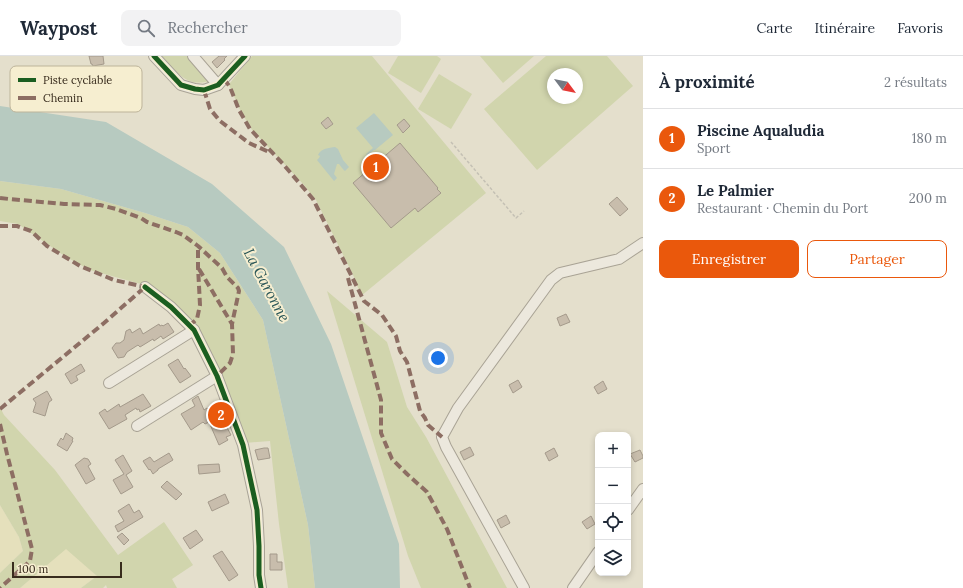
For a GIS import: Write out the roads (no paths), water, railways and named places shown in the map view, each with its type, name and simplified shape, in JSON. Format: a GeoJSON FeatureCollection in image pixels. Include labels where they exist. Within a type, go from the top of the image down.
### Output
{"type":"FeatureCollection","features":[{"type":"Feature","properties":{"kind":"street"},"geometry":{"type":"LineString","coordinates":[[154,56],[181,85],[204,90],[218,85],[245,56]]}},
{"type":"Feature","properties":{"kind":"street"},"geometry":{"type":"LineString","coordinates":[[193,56],[218,85]]}},
{"type":"Feature","properties":{"kind":"street"},"geometry":{"type":"LineString","coordinates":[[524,588],[446,447],[442,437],[458,408],[551,280],[560,273],[619,259],[643,243]]}},
{"type":"Feature","properties":{"kind":"street"},"geometry":{"type":"LineString","coordinates":[[145,287],[171,307],[194,330],[217,376],[243,445],[257,510],[259,575],[261,588]]}},
{"type":"Feature","properties":{"kind":"street"},"geometry":{"type":"LineString","coordinates":[[109,383],[194,330]]}},
{"type":"Feature","properties":{"kind":"street"},"geometry":{"type":"LineString","coordinates":[[137,426],[217,376]]}},
{"type":"Feature","properties":{"kind":"street"},"geometry":{"type":"LineString","coordinates":[[631,506],[643,489]]}},
{"type":"Feature","properties":{"kind":"street"},"geometry":{"type":"LineString","coordinates":[[573,588],[595,556]]}},
{"type":"Feature","properties":{"kind":"water","name":"La Garonne"},"geometry":{"type":"Polygon","coordinates":[[[0,106],[10,108],[10,112],[40,112],[106,122],[212,184],[284,247],[331,344],[399,544],[400,588],[315,588],[308,525],[263,320],[220,253],[188,227],[61,189],[0,181],[0,106]]]}},
{"type":"Feature","properties":{"kind":"water"},"geometry":{"type":"Polygon","coordinates":[[[374,113],[393,135],[367,155],[366,154],[373,148],[356,128],[374,113]]]}},
{"type":"Feature","properties":{"kind":"water"},"geometry":{"type":"Polygon","coordinates":[[[335,147],[338,149],[343,160],[349,167],[345,171],[339,164],[337,164],[334,174],[337,178],[334,181],[317,160],[321,151],[335,147]]]}},
{"type":"Feature","properties":{"kind":"place","name":"Piscine Aqualudia"},"geometry":{"type":"Point","coordinates":[376,167]}},
{"type":"Feature","properties":{"kind":"place","name":"Le Palmier"},"geometry":{"type":"Point","coordinates":[221,415]}}]}
